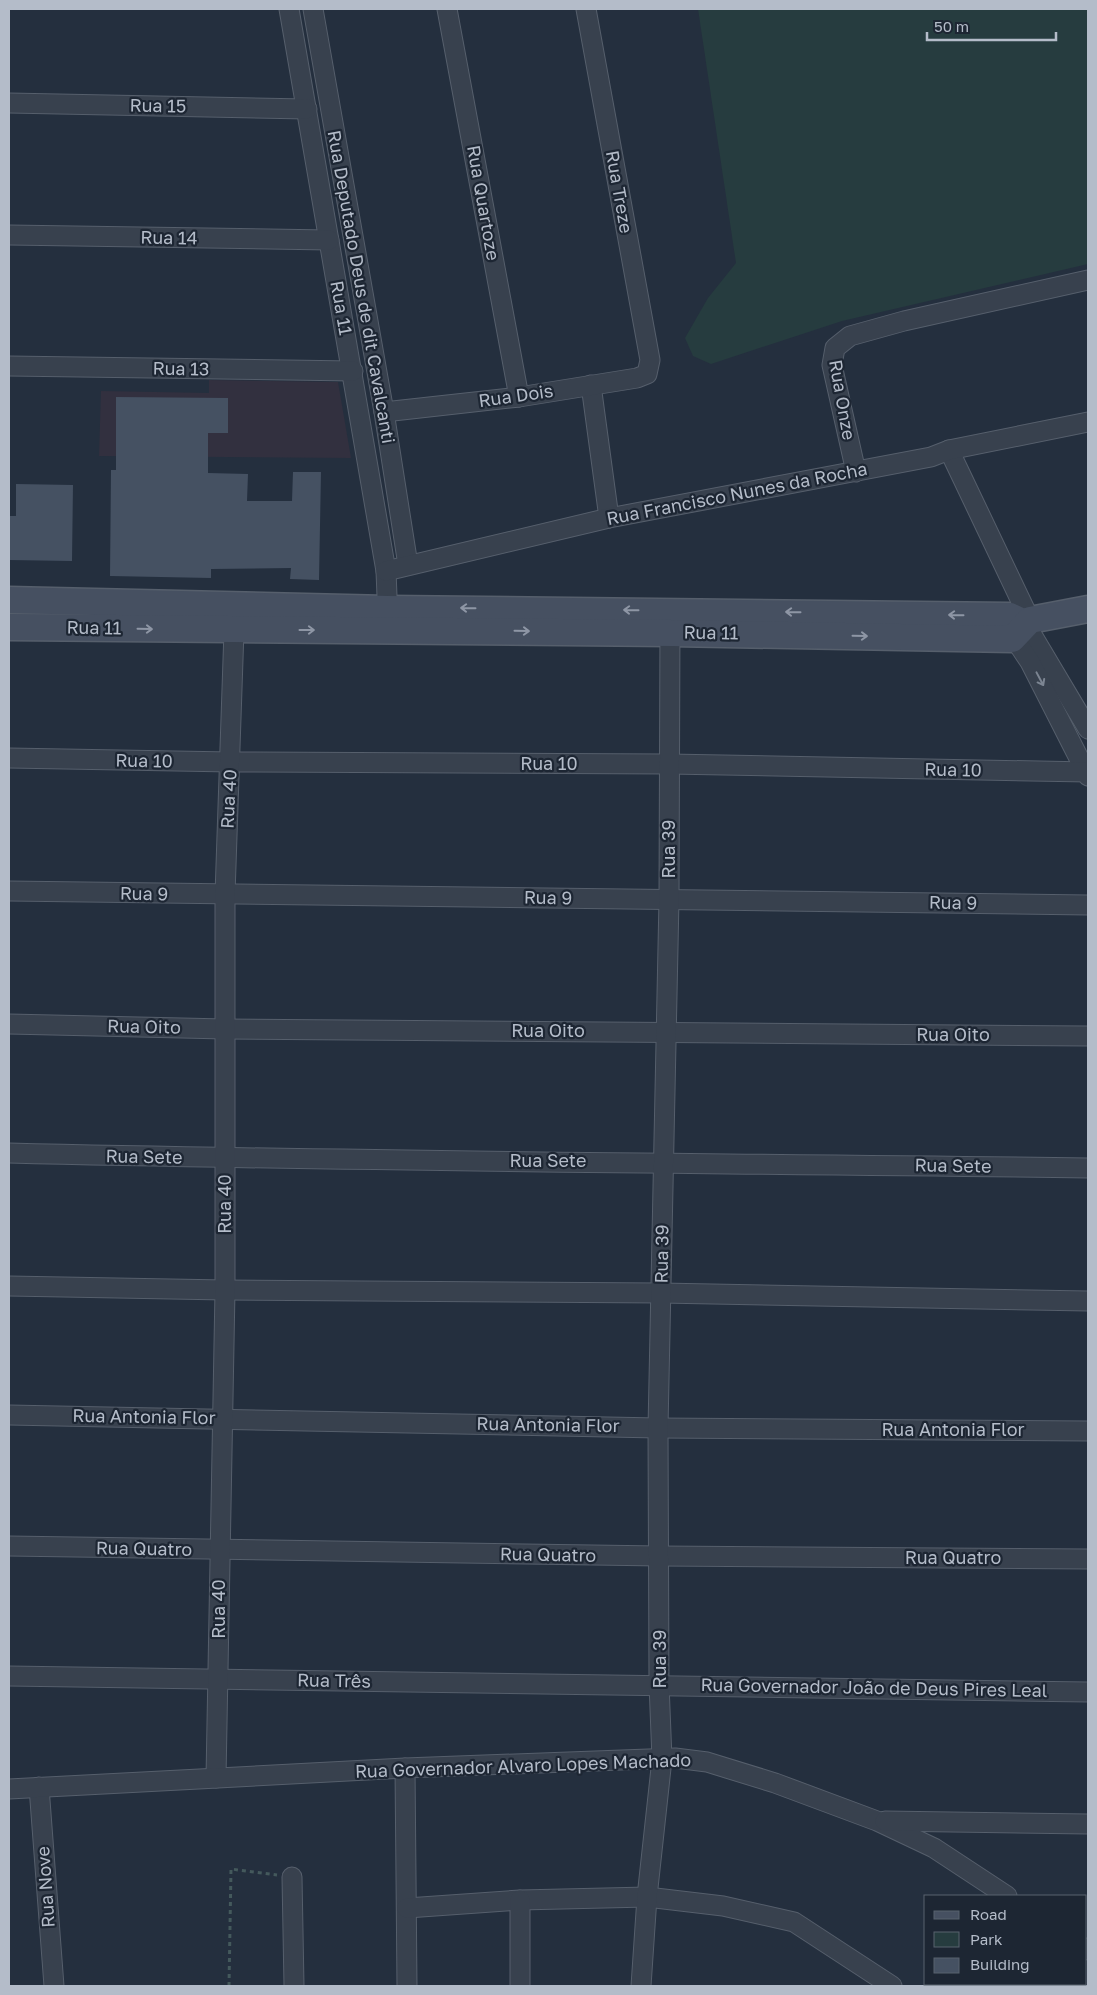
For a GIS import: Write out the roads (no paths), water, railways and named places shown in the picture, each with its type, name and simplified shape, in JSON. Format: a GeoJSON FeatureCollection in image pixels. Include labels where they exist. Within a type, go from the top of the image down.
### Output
{"type":"FeatureCollection","features":[{"type":"Feature","properties":{"kind":"main road","name":"Rua 11"},"geometry":{"type":"LineString","coordinates":[[9,600],[388,619],[670,622],[1018,624],[1088,609]]}},
{"type":"Feature","properties":{"kind":"main road","name":"Rua 11"},"geometry":{"type":"LineString","coordinates":[[9,627],[234,630],[388,619]]}},
{"type":"Feature","properties":{"kind":"street","name":"Rua 11"},"geometry":{"type":"LineString","coordinates":[[289,9],[386,570],[388,619]]}},
{"type":"Feature","properties":{"kind":"street","name":"Rua Deputado Deus de dit Cavalcanti"},"geometry":{"type":"LineString","coordinates":[[313,9],[384,412],[408,565]]}},
{"type":"Feature","properties":{"kind":"street","name":"Rua Quartoze"},"geometry":{"type":"LineString","coordinates":[[447,9],[519,397]]}},
{"type":"Feature","properties":{"kind":"street","name":"Rua Treze"},"geometry":{"type":"LineString","coordinates":[[586,9],[650,360],[647,374]]}},
{"type":"Feature","properties":{"kind":"street","name":"Rua 15"},"geometry":{"type":"LineString","coordinates":[[9,103],[307,109]]}},
{"type":"Feature","properties":{"kind":"street","name":"Rua 14"},"geometry":{"type":"LineString","coordinates":[[9,235],[329,240]]}},
{"type":"Feature","properties":{"kind":"street","name":"Rua Onze"},"geometry":{"type":"LineString","coordinates":[[856,472],[832,365],[835,348],[850,336],[904,321],[1088,280]]}},
{"type":"Feature","properties":{"kind":"street","name":"Rua 13"},"geometry":{"type":"LineString","coordinates":[[9,366],[353,372]]}},
{"type":"Feature","properties":{"kind":"street","name":"Rua Dois"},"geometry":{"type":"LineString","coordinates":[[384,412],[519,397],[647,374]]}},
{"type":"Feature","properties":{"kind":"street"},"geometry":{"type":"LineString","coordinates":[[591,385],[609,518]]}},
{"type":"Feature","properties":{"kind":"street","name":"Rua Francisco Nunes da Rocha"},"geometry":{"type":"LineString","coordinates":[[386,570],[609,518],[932,457],[949,450],[1088,422]]}},
{"type":"Feature","properties":{"kind":"street"},"geometry":{"type":"LineString","coordinates":[[949,450],[1018,624],[1030,662],[1088,774]]}},
{"type":"Feature","properties":{"kind":"street","name":"Rua 39"},"geometry":{"type":"LineString","coordinates":[[641,1986],[662,1759],[659,1684],[658,1428],[669,899],[670,622]]}},
{"type":"Feature","properties":{"kind":"street"},"geometry":{"type":"LineString","coordinates":[[1018,624],[1088,729]]}},
{"type":"Feature","properties":{"kind":"street","name":"Rua 40"},"geometry":{"type":"LineString","coordinates":[[216,1778],[225,1290],[225,895],[234,630]]}},
{"type":"Feature","properties":{"kind":"street","name":"Rua 10"},"geometry":{"type":"LineString","coordinates":[[9,758],[231,762],[669,764],[1088,774]]}},
{"type":"Feature","properties":{"kind":"street","name":"Rua 9"},"geometry":{"type":"LineString","coordinates":[[9,891],[1088,905]]}},
{"type":"Feature","properties":{"kind":"street","name":"Rua Oito"},"geometry":{"type":"LineString","coordinates":[[9,1024],[225,1029],[1088,1036]]}},
{"type":"Feature","properties":{"kind":"street","name":"Rua Sete"},"geometry":{"type":"LineString","coordinates":[[9,1153],[225,1158],[1088,1168]]}},
{"type":"Feature","properties":{"kind":"street"},"geometry":{"type":"LineString","coordinates":[[9,1286],[225,1290],[661,1293],[1088,1301]]}},
{"type":"Feature","properties":{"kind":"street","name":"Rua Antonia Flor"},"geometry":{"type":"LineString","coordinates":[[9,1415],[658,1428],[1088,1431]]}},
{"type":"Feature","properties":{"kind":"street","name":"Rua Quatro"},"geometry":{"type":"LineString","coordinates":[[9,1546],[219,1551],[1088,1559]]}},
{"type":"Feature","properties":{"kind":"street","name":"Rua Três"},"geometry":{"type":"LineString","coordinates":[[9,1676],[659,1684]]}},
{"type":"Feature","properties":{"kind":"street","name":"Rua Governador João de Deus Pires Leal"},"geometry":{"type":"LineString","coordinates":[[659,1684],[1088,1692]]}},
{"type":"Feature","properties":{"kind":"street","name":"Rua Governador Alvaro Lopes Machado"},"geometry":{"type":"LineString","coordinates":[[9,1789],[405,1768],[662,1759],[707,1762],[775,1783],[877,1821],[934,1848],[1005,1895]]}},
{"type":"Feature","properties":{"kind":"street"},"geometry":{"type":"LineString","coordinates":[[405,1768],[408,1986]]}},
{"type":"Feature","properties":{"kind":"street","name":"Rua Nove"},"geometry":{"type":"LineString","coordinates":[[39,1787],[54,1986]]}},
{"type":"Feature","properties":{"kind":"street"},"geometry":{"type":"LineString","coordinates":[[877,1821],[1088,1824]]}},
{"type":"Feature","properties":{"kind":"street"},"geometry":{"type":"LineString","coordinates":[[292,1877],[294,1986]]}},
{"type":"Feature","properties":{"kind":"street"},"geometry":{"type":"LineString","coordinates":[[407,1908],[520,1900],[648,1896],[723,1906],[794,1922],[892,1986]]}},
{"type":"Feature","properties":{"kind":"street"},"geometry":{"type":"LineString","coordinates":[[520,1900],[520,1986]]}}]}
